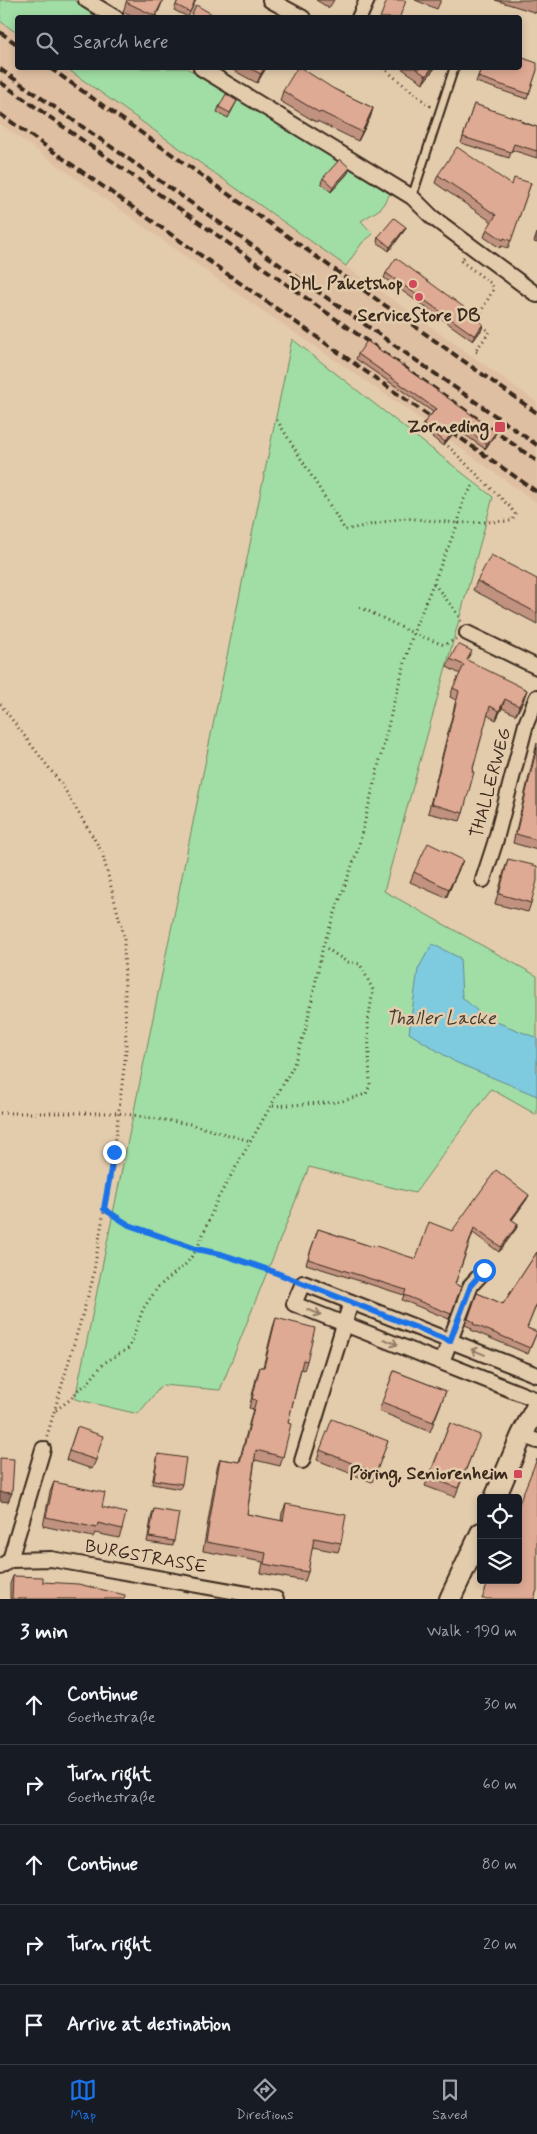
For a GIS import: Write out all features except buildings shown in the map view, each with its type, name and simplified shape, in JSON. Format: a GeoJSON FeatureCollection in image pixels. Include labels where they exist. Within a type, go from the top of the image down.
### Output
{"type":"FeatureCollection","features":[{"type":"Feature","properties":{"kind":"street"},"geometry":{"type":"LineString","coordinates":[[86,0],[111,15]]}},
{"type":"Feature","properties":{"kind":"street"},"geometry":{"type":"LineString","coordinates":[[270,0],[298,15]]}},
{"type":"Feature","properties":{"kind":"street"},"geometry":{"type":"LineString","coordinates":[[360,15],[367,0]]}},
{"type":"Feature","properties":{"kind":"street"},"geometry":{"type":"LineString","coordinates":[[204,70],[412,197],[432,217],[537,295]]}},
{"type":"Feature","properties":{"kind":"street"},"geometry":{"type":"LineString","coordinates":[[467,633],[537,667]]}},
{"type":"Feature","properties":{"kind":"street","name":"THALLERWEG"},"geometry":{"type":"LineString","coordinates":[[483,880],[495,843],[526,724],[537,697]]}},
{"type":"Feature","properties":{"kind":"street"},"geometry":{"type":"LineString","coordinates":[[442,1362],[471,1285],[484,1270]]}},
{"type":"Feature","properties":{"kind":"street"},"geometry":{"type":"LineString","coordinates":[[537,1376],[303,1283],[294,1304],[537,1400]]}},
{"type":"Feature","properties":{"kind":"street"},"geometry":{"type":"LineString","coordinates":[[302,1461],[346,1324],[351,1302]]}},
{"type":"Feature","properties":{"kind":"street"},"geometry":{"type":"LineString","coordinates":[[498,1494],[529,1438],[537,1406]]}},
{"type":"Feature","properties":{"kind":"street","name":"BURGSTRASSE"},"geometry":{"type":"LineString","coordinates":[[43,1449],[5,1563],[51,1559],[276,1599]]}},
{"type":"Feature","properties":{"kind":"street"},"geometry":{"type":"LineString","coordinates":[[450,1599],[478,1539]]}},
{"type":"Feature","properties":{"kind":"lane"},"geometry":{"type":"LineString","coordinates":[[412,197],[453,70]]}},
{"type":"Feature","properties":{"kind":"path"},"geometry":{"type":"LineString","coordinates":[[385,70],[430,106],[428,114]]}},
{"type":"Feature","properties":{"kind":"path"},"geometry":{"type":"LineString","coordinates":[[477,352],[475,351],[490,332],[478,325],[482,310],[493,290]]}},
{"type":"Feature","properties":{"kind":"path"},"geometry":{"type":"LineString","coordinates":[[277,420],[345,530],[403,518],[458,523],[512,521],[516,514],[446,443]]}},
{"type":"Feature","properties":{"kind":"path"},"geometry":{"type":"LineString","coordinates":[[56,1410],[87,1384],[104,1363],[129,1348],[143,1309],[158,1288],[187,1263],[196,1249],[217,1200],[294,1066],[306,1028],[322,946],[358,849],[413,633],[458,523],[463,501],[473,486]]}},
{"type":"Feature","properties":{"kind":"path"},"geometry":{"type":"LineString","coordinates":[[360,607],[413,633],[444,645],[467,633],[454,609],[433,583]]}},
{"type":"Feature","properties":{"kind":"path"},"geometry":{"type":"LineString","coordinates":[[0,704],[62,785],[102,852],[124,937],[126,1051],[104,1209],[92,1282],[43,1449]]}},
{"type":"Feature","properties":{"kind":"path"},"geometry":{"type":"LineString","coordinates":[[272,1106],[339,1102],[366,1094],[370,1085],[368,1022],[373,990],[360,964],[348,962],[322,946]]}},
{"type":"Feature","properties":{"kind":"path"},"geometry":{"type":"LineString","coordinates":[[0,1113],[118,1114],[190,1124],[250,1141]]}},
{"type":"Feature","properties":{"kind":"path"},"geometry":{"type":"LineString","coordinates":[[104,1209],[129,1225],[196,1249],[221,1254],[303,1283]]}},
{"type":"Feature","properties":{"kind":"shaded area"},"geometry":{"type":"Polygon","coordinates":[[[0,21],[15,32],[15,70],[69,70],[537,402],[537,503],[399,404],[238,294],[0,124],[0,21]]]}},
{"type":"Feature","properties":{"kind":"green space"},"geometry":{"type":"Polygon","coordinates":[[[0,0],[74,0],[100,15],[15,15],[15,32],[0,21],[0,0]]]}},
{"type":"Feature","properties":{"kind":"green space"},"geometry":{"type":"Polygon","coordinates":[[[69,70],[190,70],[260,111],[390,194],[380,209],[361,221],[373,234],[362,243],[346,266],[69,70]]]}},
{"type":"Feature","properties":{"kind":"green space"},"geometry":{"type":"Polygon","coordinates":[[[292,339],[493,497],[384,891],[537,976],[537,1115],[491,1089],[415,1193],[309,1167],[220,1390],[162,1385],[138,1414],[75,1399],[292,339]]]}},
{"type":"Feature","properties":{"kind":"water","name":"Thaller Lacke"},"geometry":{"type":"Polygon","coordinates":[[[432,944],[460,958],[462,997],[484,1017],[537,1038],[537,1096],[455,1062],[409,1033],[418,969],[432,944]]]}},
{"type":"Feature","properties":{"kind":"railway"},"geometry":{"type":"LineString","coordinates":[[0,32],[15,43]]}},
{"type":"Feature","properties":{"kind":"railway"},"geometry":{"type":"LineString","coordinates":[[0,69],[537,445]]}},
{"type":"Feature","properties":{"kind":"railway"},"geometry":{"type":"LineString","coordinates":[[53,70],[537,413]]}},
{"type":"Feature","properties":{"kind":"railway"},"geometry":{"type":"LineString","coordinates":[[0,82],[537,461]]}},
{"type":"Feature","properties":{"kind":"railway"},"geometry":{"type":"LineString","coordinates":[[0,114],[537,492]]}},
{"type":"Feature","properties":{"kind":"place","name":"DHL Paketshop"},"geometry":{"type":"Point","coordinates":[413,284]}},
{"type":"Feature","properties":{"kind":"place","name":"ServiceStore DB"},"geometry":{"type":"Point","coordinates":[419,297]}},
{"type":"Feature","properties":{"kind":"place","name":"Zorneding"},"geometry":{"type":"Point","coordinates":[500,427]}},
{"type":"Feature","properties":{"kind":"place","name":"Pöring, Seniorenheim"},"geometry":{"type":"Point","coordinates":[518,1474]}},
{"type":"Feature","properties":{"kind":"route"},"geometry":{"type":"LineString","coordinates":[[114,1152],[104,1209],[129,1225],[196,1249],[221,1254],[269,1270],[450,1341],[471,1285],[484,1270]]}}]}
